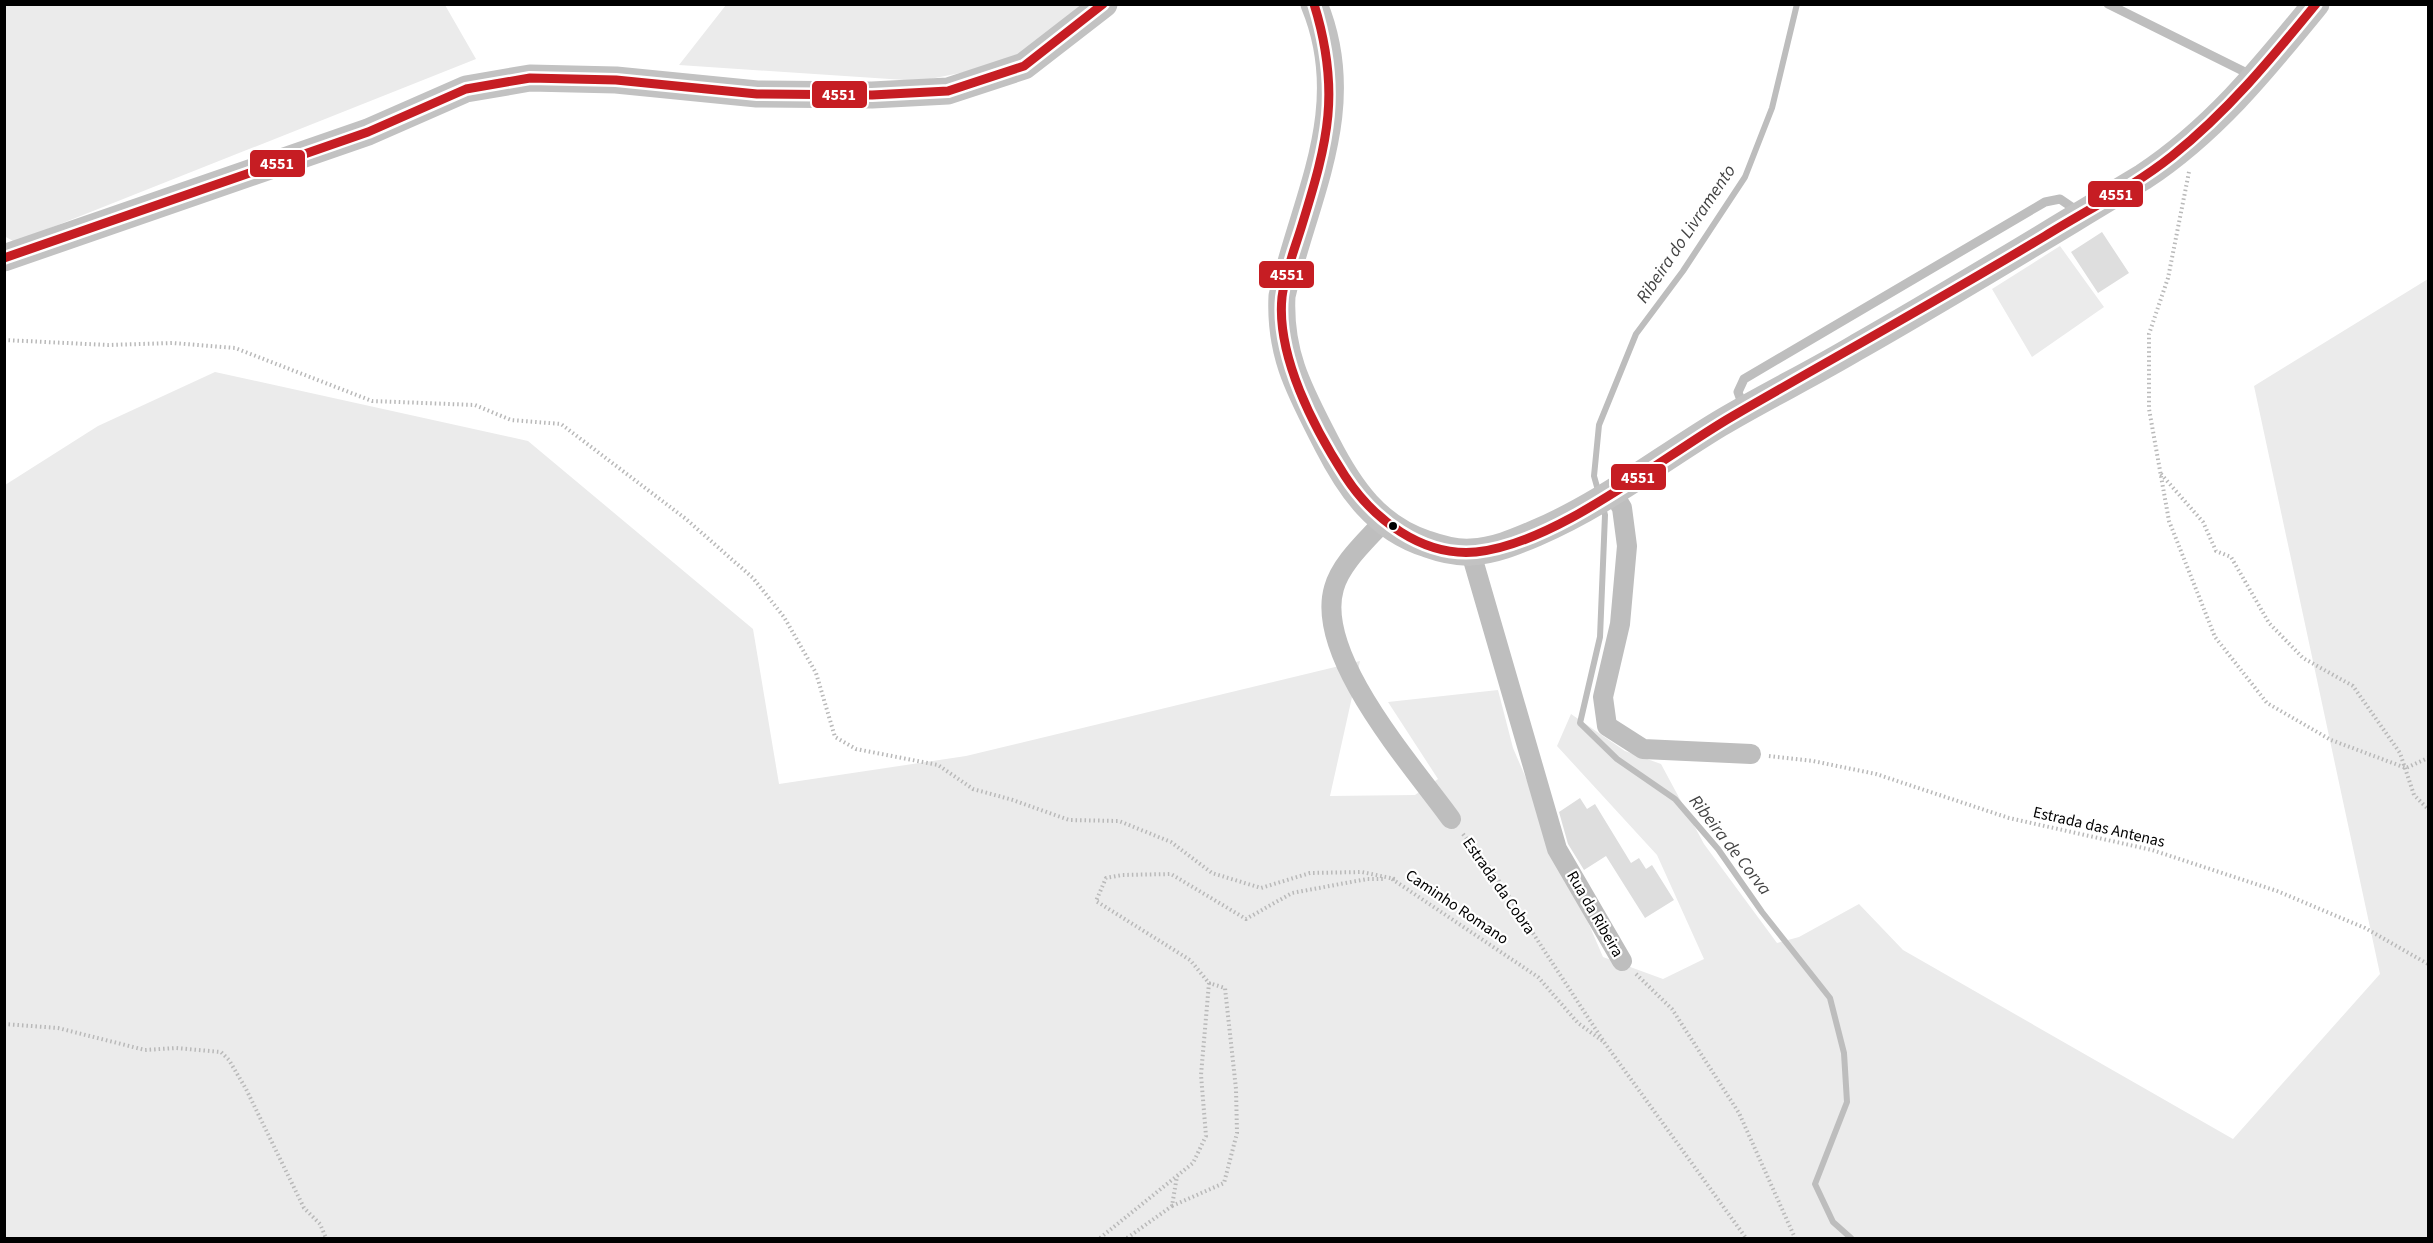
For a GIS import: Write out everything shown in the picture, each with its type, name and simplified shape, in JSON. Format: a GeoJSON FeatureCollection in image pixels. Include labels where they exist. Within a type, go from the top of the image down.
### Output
{"type":"FeatureCollection","features":[{"type":"Feature","properties":{"kind":"street"},"geometry":{"type":"LineString","coordinates":[[4,258],[368,132],[466,89],[530,78],[616,80],[757,94],[872,95],[948,91],[1024,66],[1104,4]]}},
{"type":"Feature","properties":{"kind":"street"},"geometry":{"type":"LineString","coordinates":[[1314,4],[1329,53],[1332,81],[1331,116],[1282,296],[1280,326],[1294,381],[1344,477],[1365,506],[1383,522],[1416,541],[1447,550],[1471,552],[1506,546],[1570,518],[1745,410],[1858,347],[2174,156],[2196,138],[2256,77],[2316,4]]}},
{"type":"Feature","properties":{"kind":"street"},"geometry":{"type":"LineString","coordinates":[[1612,493],[1622,508],[1626,546],[1620,624],[1603,697],[1607,726],[1643,749],[1751,754]]}},
{"type":"Feature","properties":{"kind":"street"},"geometry":{"type":"LineString","coordinates":[[1383,522],[1346,566],[1334,588],[1334,631],[1340,654],[1354,684],[1451,819]]}},
{"type":"Feature","properties":{"kind":"street","name":"Rua da Ribeira"},"geometry":{"type":"LineString","coordinates":[[1471,552],[1557,849],[1622,961]]}},
{"type":"Feature","properties":{"kind":"lane"},"geometry":{"type":"LineString","coordinates":[[2108,4],[2256,77]]}},
{"type":"Feature","properties":{"kind":"path"},"geometry":{"type":"LineString","coordinates":[[2196,138],[2168,278],[2149,334],[2149,409],[2169,521],[2215,637],[2267,704],[2331,741],[2406,768],[2428,758]]}},
{"type":"Feature","properties":{"kind":"path"},"geometry":{"type":"LineString","coordinates":[[4,340],[108,345],[173,343],[235,348],[372,401],[475,405],[512,420],[561,424],[686,519],[753,578],[784,617],[816,673],[835,737],[856,748],[938,765],[973,789],[1013,800],[1069,820],[1119,821],[1171,842],[1212,873],[1261,888],[1310,873],[1362,872],[1395,879]]}},
{"type":"Feature","properties":{"kind":"path"},"geometry":{"type":"LineString","coordinates":[[2161,474],[2203,522],[2216,550],[2231,557],[2269,624],[2303,658],[2353,686],[2400,753],[2414,795],[2428,809]]}},
{"type":"Feature","properties":{"kind":"path","name":"Estrada das Antenas"},"geometry":{"type":"LineString","coordinates":[[1751,754],[1813,761],[1876,774],[2009,818],[2152,850],[2277,891],[2365,928],[2428,964]]}},
{"type":"Feature","properties":{"kind":"path","name":"Estrada da Cobra"},"geometry":{"type":"LineString","coordinates":[[1451,819],[1491,869],[1604,1042],[1746,1239]]}},
{"type":"Feature","properties":{"kind":"path","name":"Caminho Romano"},"geometry":{"type":"LineString","coordinates":[[1209,982],[1190,960],[1096,901],[1106,878],[1122,875],[1171,874],[1246,919],[1292,893],[1367,879],[1395,879],[1539,977],[1578,1023],[1604,1042]]}},
{"type":"Feature","properties":{"kind":"path","name":"Rua da Ribeira"},"geometry":{"type":"LineString","coordinates":[[1622,961],[1672,1010],[1739,1113],[1795,1239]]}},
{"type":"Feature","properties":{"kind":"path"},"geometry":{"type":"LineString","coordinates":[[1100,1239],[1193,1163],[1206,1136],[1201,1075],[1209,982],[1225,988],[1236,1089],[1236,1133],[1224,1183],[1172,1206],[1127,1239]]}},
{"type":"Feature","properties":{"kind":"path"},"geometry":{"type":"LineString","coordinates":[[4,1024],[58,1028],[145,1050],[176,1048],[221,1052],[229,1060],[246,1089],[304,1208],[320,1224],[326,1239]]}},
{"type":"Feature","properties":{"kind":"path"},"geometry":{"type":"LineString","coordinates":[[1172,1206],[1177,1176]]}},
{"type":"Feature","properties":{"kind":"shaded area"},"geometry":{"type":"Polygon","coordinates":[[[4,5],[445,5],[476,59],[15,242],[4,236],[4,5]]]}},
{"type":"Feature","properties":{"kind":"shaded area"},"geometry":{"type":"Polygon","coordinates":[[[726,5],[1087,5],[1015,62],[920,81],[679,65],[726,5]]]}},
{"type":"Feature","properties":{"kind":"shaded area"},"geometry":{"type":"Polygon","coordinates":[[[2060,246],[2104,307],[2032,357],[1992,289],[2060,246]]]}},
{"type":"Feature","properties":{"kind":"shaded area"},"geometry":{"type":"Polygon","coordinates":[[[2428,279],[2428,1238],[5,1238],[5,485],[98,426],[215,372],[528,441],[753,629],[779,784],[966,756],[1360,661],[1330,796],[1415,795],[1438,779],[1388,702],[1498,690],[1513,748],[1603,957],[1663,979],[1704,959],[1657,855],[1557,746],[1571,714],[1625,751],[1661,764],[1704,844],[1777,943],[1799,937],[1859,904],[1903,950],[2233,1139],[2380,974],[2254,386],[2428,279]]]}},
{"type":"Feature","properties":{"kind":"building"},"geometry":{"type":"Polygon","coordinates":[[[2102,232],[2129,273],[2098,293],[2071,252],[2102,232]]]}},
{"type":"Feature","properties":{"kind":"building"},"geometry":{"type":"Polygon","coordinates":[[[1580,798],[1587,809],[1595,804],[1631,863],[1639,858],[1646,869],[1652,865],[1674,900],[1645,918],[1606,856],[1584,870],[1568,844],[1559,812],[1580,798]]]}},
{"type":"Feature","properties":{"kind":"waterway","name":"Ribeira do Livramento"},"geometry":{"type":"LineString","coordinates":[[1599,494],[1594,476],[1599,425],[1636,334],[1683,271],[1745,177],[1772,108],[1797,4]]}},
{"type":"Feature","properties":{"kind":"waterway","name":"Ribeira de Corva"},"geometry":{"type":"LineString","coordinates":[[1603,507],[1605,515],[1600,637],[1580,723],[1617,759],[1675,799],[1718,849],[1762,912],[1830,998],[1844,1053],[1847,1102],[1815,1184],[1833,1222],[1851,1238]]}},
{"type":"Feature","properties":{"kind":"transit line","name":"4551"},"geometry":{"type":"LineString","coordinates":[[4,258],[368,132],[466,89],[530,78],[616,80],[757,94],[872,95],[948,91],[1024,66],[1103,4]]}},
{"type":"Feature","properties":{"kind":"transit line","name":"4551"},"geometry":{"type":"LineString","coordinates":[[1314,4],[1327,63],[1328,116],[1319,167],[1283,288],[1282,320],[1291,367],[1321,436],[1356,492],[1370,507],[1401,532],[1437,548],[1456,552],[1476,552],[1507,546],[1574,516],[1733,416],[1967,282],[2142,178],[2192,139],[2230,103],[2316,4]]}}]}
